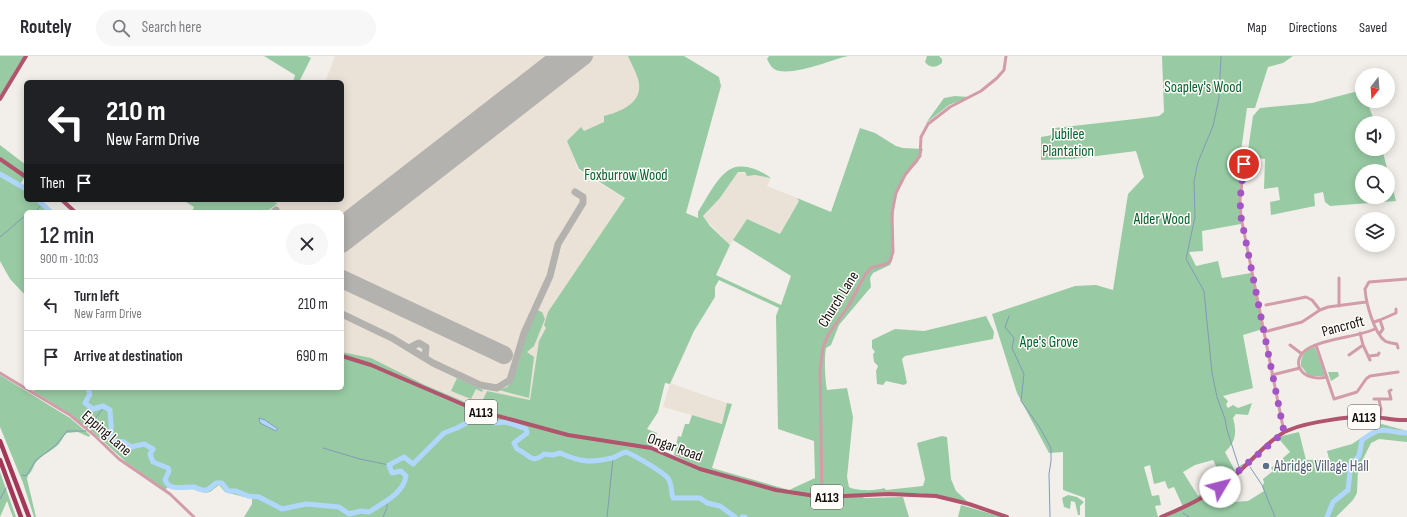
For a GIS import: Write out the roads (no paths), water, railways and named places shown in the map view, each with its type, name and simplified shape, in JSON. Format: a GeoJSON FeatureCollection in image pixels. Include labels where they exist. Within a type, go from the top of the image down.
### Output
{"type":"FeatureCollection","features":[{"type":"Feature","properties":{"kind":"highway"},"geometry":{"type":"LineString","coordinates":[[0,441],[29,517]]}},
{"type":"Feature","properties":{"kind":"highway"},"geometry":{"type":"LineString","coordinates":[[0,460],[21,517]]}},
{"type":"Feature","properties":{"kind":"main road"},"geometry":{"type":"LineString","coordinates":[[0,99],[26,56]]}},
{"type":"Feature","properties":{"kind":"main road"},"geometry":{"type":"LineString","coordinates":[[0,159],[24,175]]}},
{"type":"Feature","properties":{"kind":"main road"},"geometry":{"type":"LineString","coordinates":[[64,202],[73,210]]}},
{"type":"Feature","properties":{"kind":"main road","name":"Ongar Road"},"geometry":{"type":"LineString","coordinates":[[344,357],[371,364],[476,410],[568,434],[651,448],[700,469],[752,484],[801,495],[822,497],[888,494],[936,496],[969,504],[1008,517]]}},
{"type":"Feature","properties":{"kind":"main road","name":"A113"},"geometry":{"type":"LineString","coordinates":[[1161,517],[1208,495],[1232,478],[1284,432],[1296,427],[1332,420],[1368,417],[1407,420]]}},
{"type":"Feature","properties":{"kind":"street","name":"Church Lane"},"geometry":{"type":"LineString","coordinates":[[822,497],[820,370],[823,347],[828,335],[849,305],[864,275],[871,268],[886,264],[890,261],[893,252],[892,213],[896,193],[905,175],[920,156],[922,137],[928,124],[950,107],[981,91],[997,78],[1003,72],[1006,56]]}},
{"type":"Feature","properties":{"kind":"street"},"geometry":{"type":"LineString","coordinates":[[1244,164],[1240,200],[1241,217],[1284,432]]}},
{"type":"Feature","properties":{"kind":"street"},"geometry":{"type":"LineString","coordinates":[[1339,278],[1340,306]]}},
{"type":"Feature","properties":{"kind":"street"},"geometry":{"type":"LineString","coordinates":[[1398,348],[1397,344],[1383,339],[1380,333],[1375,329],[1374,322],[1366,302],[1365,289],[1367,284],[1407,279]]}},
{"type":"Feature","properties":{"kind":"street"},"geometry":{"type":"LineString","coordinates":[[1266,305],[1306,297],[1312,300],[1320,310]]}},
{"type":"Feature","properties":{"kind":"street"},"geometry":{"type":"LineString","coordinates":[[1264,332],[1302,322],[1320,310],[1366,302]]}},
{"type":"Feature","properties":{"kind":"street"},"geometry":{"type":"LineString","coordinates":[[1374,322],[1396,313],[1396,309]]}},
{"type":"Feature","properties":{"kind":"street"},"geometry":{"type":"LineString","coordinates":[[1380,320],[1383,329],[1380,333]]}},
{"type":"Feature","properties":{"kind":"street","name":"Pancroft"},"geometry":{"type":"LineString","coordinates":[[1302,354],[1308,348],[1316,345],[1375,329]]}},
{"type":"Feature","properties":{"kind":"street"},"geometry":{"type":"LineString","coordinates":[[1360,333],[1363,346],[1370,360]]}},
{"type":"Feature","properties":{"kind":"street"},"geometry":{"type":"LineString","coordinates":[[1290,345],[1302,354],[1299,362],[1300,368],[1309,377],[1317,379],[1327,377]]}},
{"type":"Feature","properties":{"kind":"street","name":"Pancroft"},"geometry":{"type":"LineString","coordinates":[[1316,345],[1334,399],[1357,392],[1366,379],[1370,376],[1398,372]]}},
{"type":"Feature","properties":{"kind":"street"},"geometry":{"type":"LineString","coordinates":[[1349,355],[1363,346]]}},
{"type":"Feature","properties":{"kind":"street"},"geometry":{"type":"LineString","coordinates":[[1369,356],[1378,355],[1380,353]]}},
{"type":"Feature","properties":{"kind":"street"},"geometry":{"type":"LineString","coordinates":[[1272,375],[1300,368]]}},
{"type":"Feature","properties":{"kind":"street","name":"Epping Lane"},"geometry":{"type":"LineString","coordinates":[[0,373],[24,387]]}},
{"type":"Feature","properties":{"kind":"street","name":"Epping Lane"},"geometry":{"type":"LineString","coordinates":[[28,390],[70,415],[119,459],[170,494],[194,517]]}},
{"type":"Feature","properties":{"kind":"street"},"geometry":{"type":"LineString","coordinates":[[1374,399],[1391,399],[1389,391],[1391,390]]}},
{"type":"Feature","properties":{"kind":"street"},"geometry":{"type":"LineString","coordinates":[[1379,400],[1381,409],[1380,418]]}},
{"type":"Feature","properties":{"kind":"water"},"geometry":{"type":"Polygon","coordinates":[[[259,418],[265,420],[278,429],[276,431],[260,423],[259,418]]]}},
{"type":"Feature","properties":{"kind":"waterway"},"geometry":{"type":"LineString","coordinates":[[1221,56],[1219,98],[1213,126],[1198,162],[1194,181],[1195,217],[1186,259],[1204,291],[1212,373],[1217,397],[1239,467],[1244,464]]}},
{"type":"Feature","properties":{"kind":"waterway"},"geometry":{"type":"LineString","coordinates":[[0,174],[24,188]]}},
{"type":"Feature","properties":{"kind":"waterway"},"geometry":{"type":"LineString","coordinates":[[40,202],[49,210]]}},
{"type":"Feature","properties":{"kind":"waterway"},"geometry":{"type":"LineString","coordinates":[[37,210],[42,204]]}},
{"type":"Feature","properties":{"kind":"waterway"},"geometry":{"type":"LineString","coordinates":[[0,237],[24,217]]}},
{"type":"Feature","properties":{"kind":"waterway"},"geometry":{"type":"LineString","coordinates":[[1009,316],[1005,327],[1014,338],[1012,348],[1024,374],[1021,401],[1040,428],[1051,448],[1049,474],[1050,517]]}},
{"type":"Feature","properties":{"kind":"waterway"},"geometry":{"type":"LineString","coordinates":[[89,390],[90,394],[85,403],[93,409],[103,406],[110,410],[110,436],[114,441],[124,442],[131,447],[144,444],[153,449],[150,454],[153,462],[168,468],[169,471],[165,480],[170,486],[178,488],[194,487],[201,490],[206,490],[216,483],[222,483],[228,491],[236,491],[248,496],[259,497],[282,509],[306,504],[339,507],[349,514],[361,511],[369,512],[397,493],[404,482],[406,476],[401,471],[392,473],[389,465],[404,457],[413,464],[444,433],[478,417],[482,417],[495,423],[506,422],[526,429],[527,433],[514,443],[517,449],[530,458],[536,459],[544,454],[553,455],[560,453],[579,460],[597,461],[612,458],[626,452],[650,465],[667,477],[670,482],[673,498],[700,498],[707,503],[720,506],[735,517]]}},
{"type":"Feature","properties":{"kind":"waterway"},"geometry":{"type":"LineString","coordinates":[[89,427],[104,407]]}},
{"type":"Feature","properties":{"kind":"waterway"},"geometry":{"type":"LineString","coordinates":[[1327,517],[1333,502],[1348,490],[1351,464],[1359,456],[1362,440],[1380,430],[1407,433]]}},
{"type":"Feature","properties":{"kind":"waterway"},"geometry":{"type":"LineString","coordinates":[[22,475],[26,476],[36,460],[56,445],[67,431],[86,431]]}},
{"type":"Feature","properties":{"kind":"waterway"},"geometry":{"type":"LineString","coordinates":[[323,448],[360,459],[389,465]]}},
{"type":"Feature","properties":{"kind":"waterway"},"geometry":{"type":"LineString","coordinates":[[607,517],[613,458]]}},
{"type":"Feature","properties":{"kind":"waterway"},"geometry":{"type":"LineString","coordinates":[[1250,467],[1262,485],[1275,517]]}},
{"type":"Feature","properties":{"kind":"waterway"},"geometry":{"type":"LineString","coordinates":[[0,499],[6,488]]}},
{"type":"Feature","properties":{"kind":"waterway"},"geometry":{"type":"LineString","coordinates":[[383,517],[387,508],[387,501]]}},
{"type":"Feature","properties":{"kind":"waterway"},"geometry":{"type":"LineString","coordinates":[[1183,513],[1189,517]]}},
{"type":"Feature","properties":{"kind":"place","name":"Abridge Village Hall"},"geometry":{"type":"Point","coordinates":[1266,466]}},
{"type":"Feature","properties":{"kind":"park label","name":"Soapley's Wood"},"geometry":{"type":"Point","coordinates":[1203,87]}},
{"type":"Feature","properties":{"kind":"park label","name":"Jubilee Plantation"},"geometry":{"type":"Point","coordinates":[1068,142]}},
{"type":"Feature","properties":{"kind":"park label","name":"Foxburrow Wood"},"geometry":{"type":"Point","coordinates":[626,175]}},
{"type":"Feature","properties":{"kind":"park label","name":"Alder Wood"},"geometry":{"type":"Point","coordinates":[1162,219]}},
{"type":"Feature","properties":{"kind":"park label","name":"Ape's Grove"},"geometry":{"type":"Point","coordinates":[1049,342]}}]}
